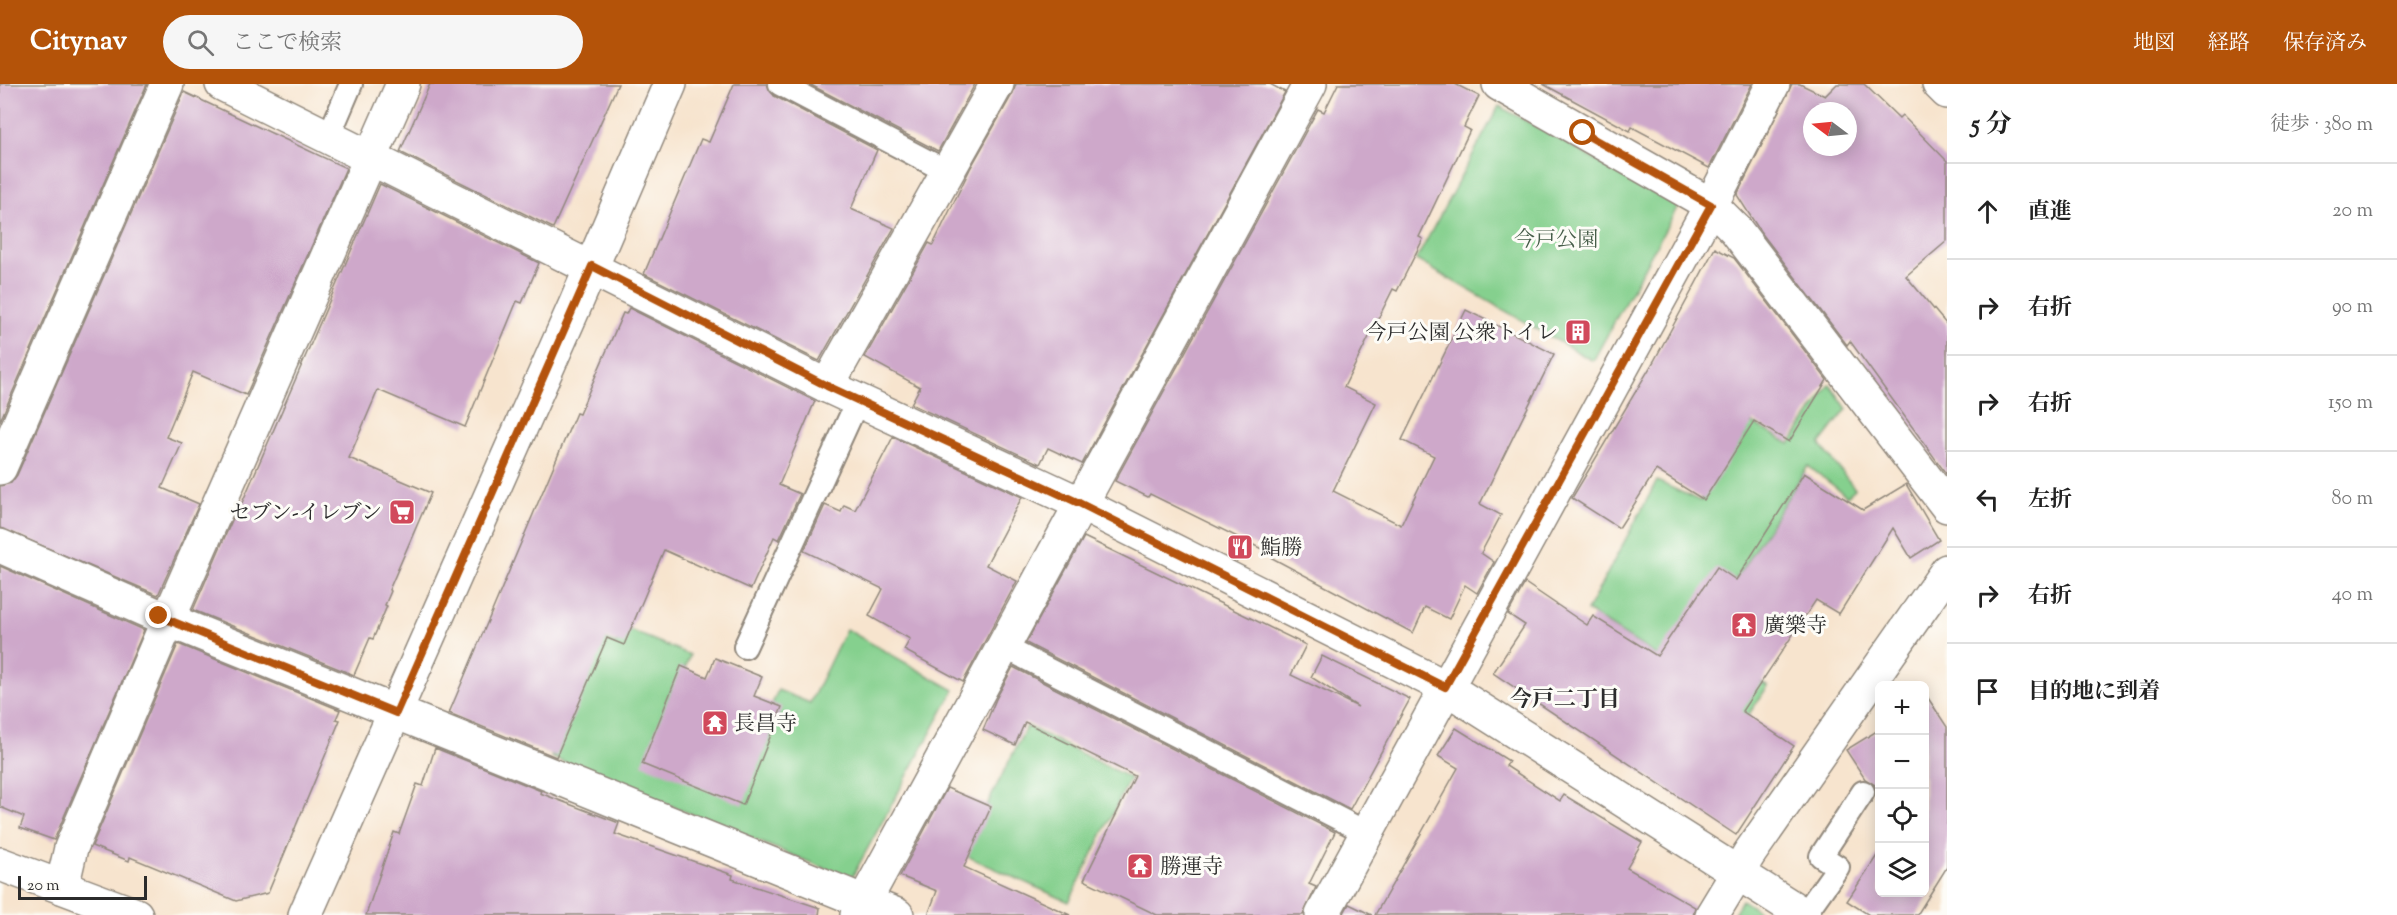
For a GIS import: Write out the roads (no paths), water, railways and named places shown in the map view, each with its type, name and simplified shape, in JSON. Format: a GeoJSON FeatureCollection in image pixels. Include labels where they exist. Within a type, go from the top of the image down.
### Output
{"type":"FeatureCollection","features":[{"type":"Feature","properties":{"kind":"street"},"geometry":{"type":"LineString","coordinates":[[0,468],[167,84]]}},
{"type":"Feature","properties":{"kind":"street"},"geometry":{"type":"LineString","coordinates":[[222,84],[369,159],[592,266],[827,386],[1079,503],[1445,687],[1804,915]]}},
{"type":"Feature","properties":{"kind":"street"},"geometry":{"type":"LineString","coordinates":[[62,887],[71,848],[168,620],[403,84]]}},
{"type":"Feature","properties":{"kind":"street"},"geometry":{"type":"LineString","coordinates":[[305,915],[396,713],[670,84]]}},
{"type":"Feature","properties":{"kind":"street"},"geometry":{"type":"LineString","coordinates":[[827,386],[998,84]]}},
{"type":"Feature","properties":{"kind":"street"},"geometry":{"type":"LineString","coordinates":[[860,908],[1004,647],[1079,503],[1174,336],[1310,84]]}},
{"type":"Feature","properties":{"kind":"street"},"geometry":{"type":"LineString","coordinates":[[1499,84],[1711,205],[1735,229],[1947,506]]}},
{"type":"Feature","properties":{"kind":"street"},"geometry":{"type":"LineString","coordinates":[[1322,915],[1711,205],[1773,84]]}},
{"type":"Feature","properties":{"kind":"street"},"geometry":{"type":"LineString","coordinates":[[1939,84],[1947,92]]}},
{"type":"Feature","properties":{"kind":"street"},"geometry":{"type":"LineString","coordinates":[[0,546],[168,620],[860,908],[897,915]]}},
{"type":"Feature","properties":{"kind":"street"},"geometry":{"type":"LineString","coordinates":[[1712,915],[1737,872],[1947,571]]}},
{"type":"Feature","properties":{"kind":"street"},"geometry":{"type":"LineString","coordinates":[[0,864],[136,915]]}},
{"type":"Feature","properties":{"kind":"lane"},"geometry":{"type":"LineString","coordinates":[[328,138],[351,84]]}},
{"type":"Feature","properties":{"kind":"lane"},"geometry":{"type":"LineString","coordinates":[[780,84],[948,171]]}},
{"type":"Feature","properties":{"kind":"lane"},"geometry":{"type":"LineString","coordinates":[[745,647],[858,400]]}},
{"type":"Feature","properties":{"kind":"lane"},"geometry":{"type":"LineString","coordinates":[[1004,647],[1366,833]]}},
{"type":"Feature","properties":{"kind":"lane"},"geometry":{"type":"LineString","coordinates":[[1804,915],[1838,867],[1821,856],[1863,792]]}},
{"type":"Feature","properties":{"kind":"place","name":"今戸公園 公衆トイレ"},"geometry":{"type":"Point","coordinates":[1578,332]}},
{"type":"Feature","properties":{"kind":"place","name":"セブン-イレブン"},"geometry":{"type":"Point","coordinates":[402,512]}},
{"type":"Feature","properties":{"kind":"place","name":"鮨勝"},"geometry":{"type":"Point","coordinates":[1240,547]}},
{"type":"Feature","properties":{"kind":"place","name":"廣樂寺"},"geometry":{"type":"Point","coordinates":[1744,625]}},
{"type":"Feature","properties":{"kind":"place","name":"長昌寺"},"geometry":{"type":"Point","coordinates":[715,723]}},
{"type":"Feature","properties":{"kind":"place","name":"勝運寺"},"geometry":{"type":"Point","coordinates":[1140,866]}},
{"type":"Feature","properties":{"kind":"district","name":"今戸二丁目"},"geometry":{"type":"Point","coordinates":[1565,698]}},
{"type":"Feature","properties":{"kind":"park label","name":"今戸公園"},"geometry":{"type":"Point","coordinates":[1556,239]}}]}
